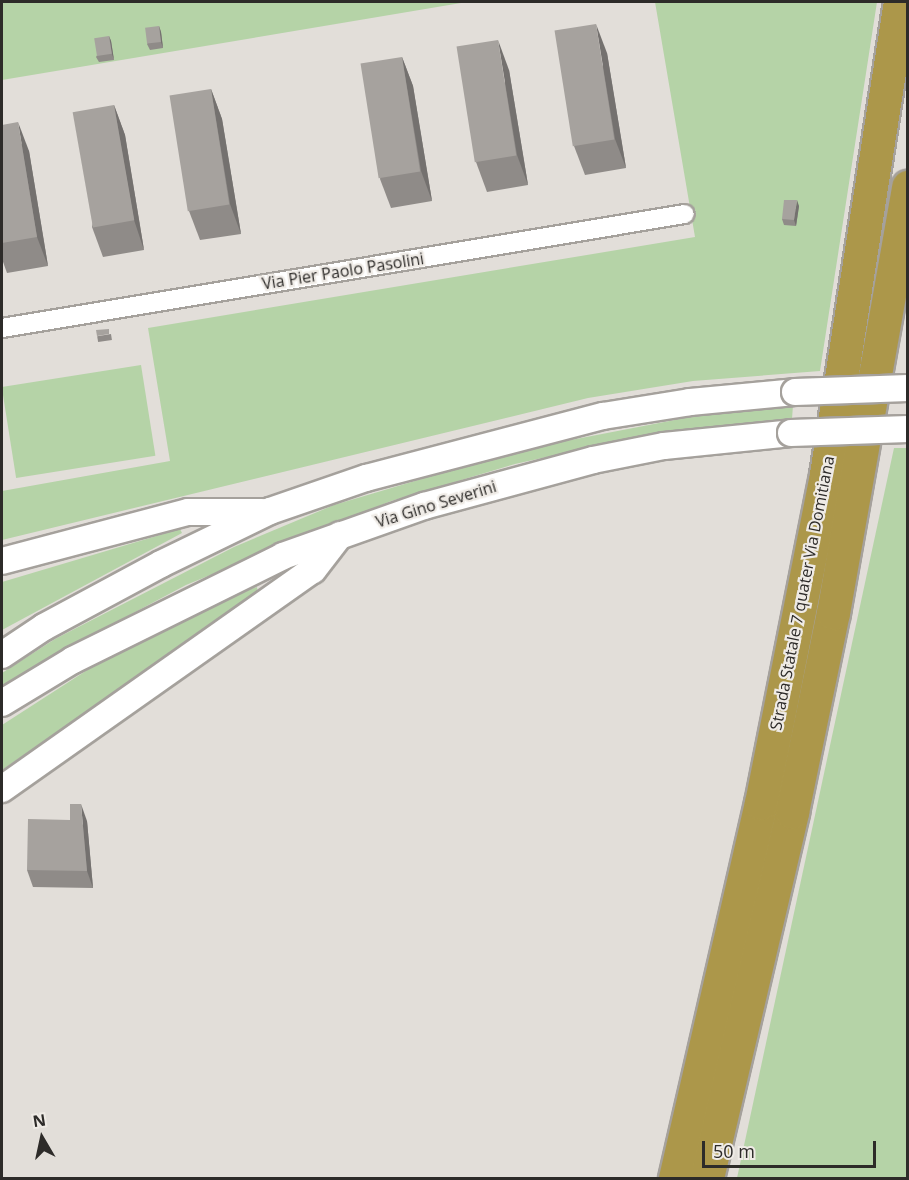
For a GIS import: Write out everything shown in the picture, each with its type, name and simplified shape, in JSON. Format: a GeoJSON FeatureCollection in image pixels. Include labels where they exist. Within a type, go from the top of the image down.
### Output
{"type":"FeatureCollection","features":[{"type":"Feature","properties":{"kind":"highway","name":"Strada Statale 7 quater Via Domitiana"},"geometry":{"type":"LineString","coordinates":[[675,1179],[761,802],[826,474],[900,2]]}},
{"type":"Feature","properties":{"kind":"highway","name":"Strada Statale 7 quater Via Domitiana"},"geometry":{"type":"LineString","coordinates":[[707,1179],[792,812],[833,613],[908,187]]}},
{"type":"Feature","properties":{"kind":"street","name":"Via Pier Paolo Pasolini"},"geometry":{"type":"LineString","coordinates":[[2,328],[685,214]]}},
{"type":"Feature","properties":{"kind":"street"},"geometry":{"type":"LineString","coordinates":[[2,655],[44,627],[161,564],[270,512],[366,478],[603,416],[690,402],[795,392],[908,388]]}},
{"type":"Feature","properties":{"kind":"street","name":"Via Gino Severini"},"geometry":{"type":"LineString","coordinates":[[2,703],[73,660],[173,608],[283,556],[424,506],[593,460],[664,446],[790,433],[908,429]]}},
{"type":"Feature","properties":{"kind":"street"},"geometry":{"type":"LineString","coordinates":[[2,561],[188,512],[270,512]]}},
{"type":"Feature","properties":{"kind":"street"},"geometry":{"type":"LineString","coordinates":[[2,789],[313,570],[340,535]]}},
{"type":"Feature","properties":{"kind":"street"},"geometry":{"type":"LineString","coordinates":[[2,553],[33,552]]}},
{"type":"Feature","properties":{"kind":"green space"},"geometry":{"type":"Polygon","coordinates":[[[2,2],[467,2],[2,80],[2,2]]]}},
{"type":"Feature","properties":{"kind":"green space"},"geometry":{"type":"Polygon","coordinates":[[[655,2],[877,2],[820,371],[693,381],[588,398],[2,540],[2,491],[170,461],[148,328],[695,237],[655,2]]]}},
{"type":"Feature","properties":{"kind":"green space"},"geometry":{"type":"Polygon","coordinates":[[[141,365],[155,456],[16,478],[2,387],[141,365]]]}},
{"type":"Feature","properties":{"kind":"green space"},"geometry":{"type":"Polygon","coordinates":[[[793,405],[792,419],[605,444],[515,464],[391,501],[186,585],[73,645],[2,691],[2,673],[55,639],[234,547],[334,505],[519,450],[685,418],[793,405]]]}},
{"type":"Feature","properties":{"kind":"green space"},"geometry":{"type":"Polygon","coordinates":[[[894,448],[907,448],[907,1178],[737,1178],[894,448]]]}},
{"type":"Feature","properties":{"kind":"green space"},"geometry":{"type":"Polygon","coordinates":[[[180,529],[182,533],[2,630],[2,582],[180,529]]]}},
{"type":"Feature","properties":{"kind":"green space"},"geometry":{"type":"Polygon","coordinates":[[[257,587],[258,595],[2,770],[2,725],[95,665],[153,633],[210,603],[257,587]]]}},
{"type":"Feature","properties":{"kind":"building"},"geometry":{"type":"Polygon","coordinates":[[[596,24],[614,140],[573,146],[555,31],[596,24]]]}},
{"type":"Feature","properties":{"kind":"building"},"geometry":{"type":"Polygon","coordinates":[[[159,26],[161,42],[147,44],[145,28],[159,26]]]}},
{"type":"Feature","properties":{"kind":"building"},"geometry":{"type":"Polygon","coordinates":[[[109,36],[112,54],[97,56],[94,38],[109,36]]]}},
{"type":"Feature","properties":{"kind":"building"},"geometry":{"type":"Polygon","coordinates":[[[498,40],[516,156],[475,162],[457,47],[498,40]]]}},
{"type":"Feature","properties":{"kind":"building"},"geometry":{"type":"Polygon","coordinates":[[[402,57],[420,172],[379,178],[361,64],[402,57]]]}},
{"type":"Feature","properties":{"kind":"building"},"geometry":{"type":"Polygon","coordinates":[[[211,89],[229,205],[188,211],[170,96],[211,89]]]}},
{"type":"Feature","properties":{"kind":"building"},"geometry":{"type":"Polygon","coordinates":[[[114,105],[134,220],[93,228],[73,112],[114,105]]]}},
{"type":"Feature","properties":{"kind":"building"},"geometry":{"type":"Polygon","coordinates":[[[18,122],[37,237],[2,243],[2,125],[18,122]]]}},
{"type":"Feature","properties":{"kind":"building"},"geometry":{"type":"Polygon","coordinates":[[[784,200],[797,200],[794,220],[782,219],[784,200]]]}},
{"type":"Feature","properties":{"kind":"building"},"geometry":{"type":"Polygon","coordinates":[[[109,329],[109,334],[97,336],[96,330],[109,329]]]}},
{"type":"Feature","properties":{"kind":"building"},"geometry":{"type":"Polygon","coordinates":[[[70,804],[81,804],[87,871],[27,870],[28,819],[70,820],[70,804]]]}}]}
